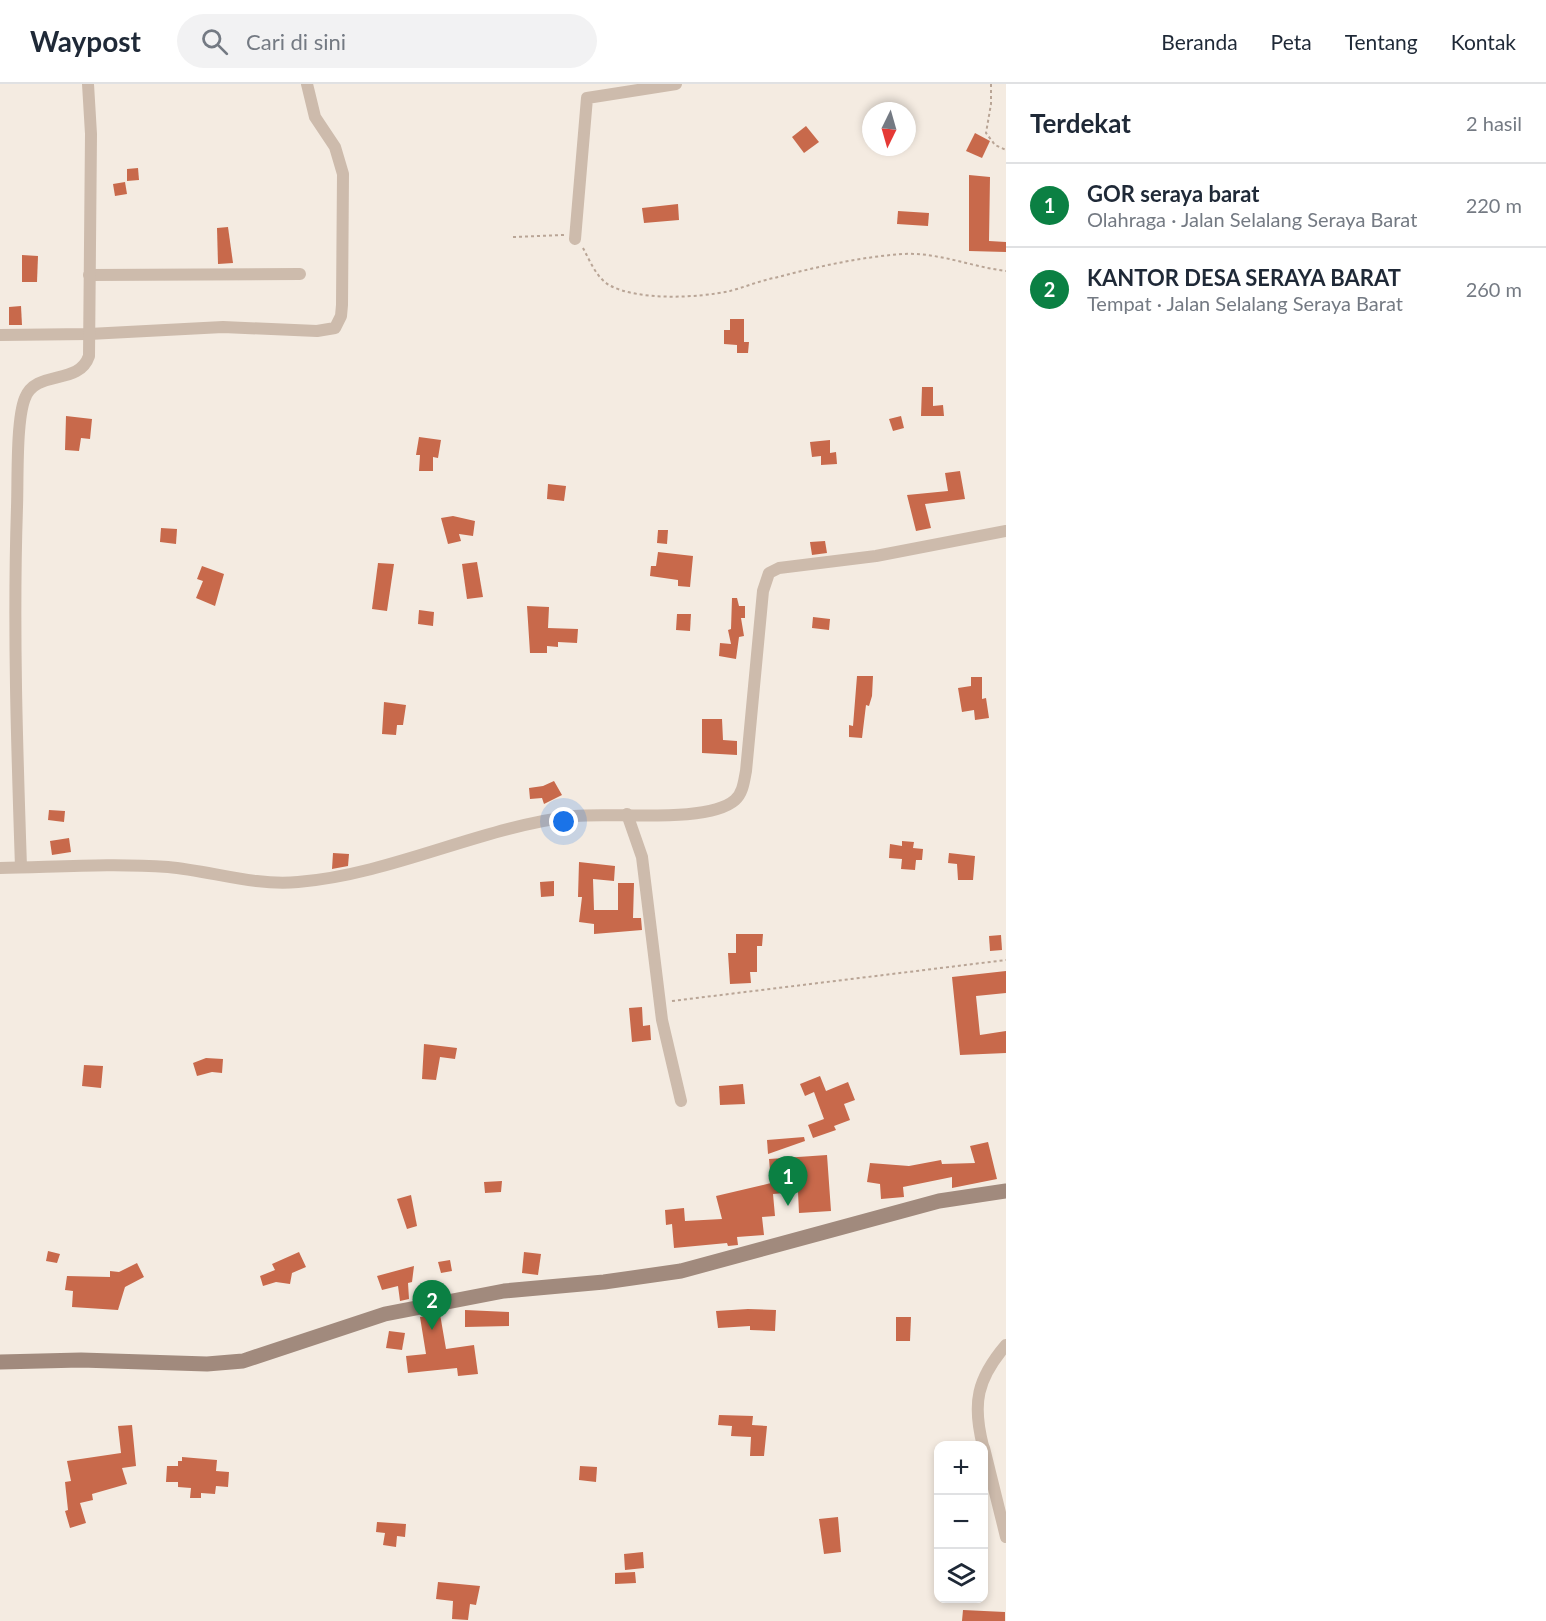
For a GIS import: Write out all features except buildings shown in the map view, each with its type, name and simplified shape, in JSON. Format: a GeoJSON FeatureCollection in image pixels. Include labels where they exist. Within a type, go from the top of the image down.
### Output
{"type":"FeatureCollection","features":[{"type":"Feature","properties":{"kind":"street"},"geometry":{"type":"LineString","coordinates":[[21,867],[14,656],[18,469],[23,404],[28,391],[38,384],[83,369],[89,356],[91,134],[88,84]]}},
{"type":"Feature","properties":{"kind":"street"},"geometry":{"type":"LineString","coordinates":[[0,335],[89,334],[223,327],[317,331],[331,330],[337,326],[342,305],[343,174],[335,147],[315,117],[307,84]]}},
{"type":"Feature","properties":{"kind":"street"},"geometry":{"type":"LineString","coordinates":[[575,239],[587,98],[676,84]]}},
{"type":"Feature","properties":{"kind":"street"},"geometry":{"type":"LineString","coordinates":[[89,275],[300,274]]}},
{"type":"Feature","properties":{"kind":"street"},"geometry":{"type":"LineString","coordinates":[[0,868],[170,868],[264,883],[297,882],[379,867],[480,835],[573,816],[703,813],[728,806],[737,799],[742,790],[746,771],[764,591],[769,573],[779,568],[876,556],[1006,531]]}},
{"type":"Feature","properties":{"kind":"street"},"geometry":{"type":"LineString","coordinates":[[627,814],[642,857],[660,1003],[681,1101]]}},
{"type":"Feature","properties":{"kind":"street"},"geometry":{"type":"LineString","coordinates":[[0,1362],[81,1360],[207,1364],[243,1361],[385,1314],[504,1291],[604,1282],[681,1271],[939,1201],[1006,1191]]}},
{"type":"Feature","properties":{"kind":"street"},"geometry":{"type":"LineString","coordinates":[[982,1441],[977,1413],[979,1390],[986,1372],[1006,1345]]}},
{"type":"Feature","properties":{"kind":"street"},"geometry":{"type":"LineString","coordinates":[[988,1467],[1006,1538]]}},
{"type":"Feature","properties":{"kind":"path"},"geometry":{"type":"LineString","coordinates":[[991,84],[991,104],[986,133],[995,145],[1006,150]]}},
{"type":"Feature","properties":{"kind":"path"},"geometry":{"type":"LineString","coordinates":[[513,237],[564,235],[575,239],[583,248],[594,270],[608,284],[629,292],[666,296],[729,291],[833,264],[904,254],[926,254],[1006,271]]}},
{"type":"Feature","properties":{"kind":"path"},"geometry":{"type":"LineString","coordinates":[[660,1003],[1006,960]]}},
{"type":"Feature","properties":{"kind":"place","name":"GOR seraya barat"},"geometry":{"type":"Point","coordinates":[788,1206]}},
{"type":"Feature","properties":{"kind":"place","name":"KANTOR DESA SERAYA BARAT"},"geometry":{"type":"Point","coordinates":[432,1330]}}]}
